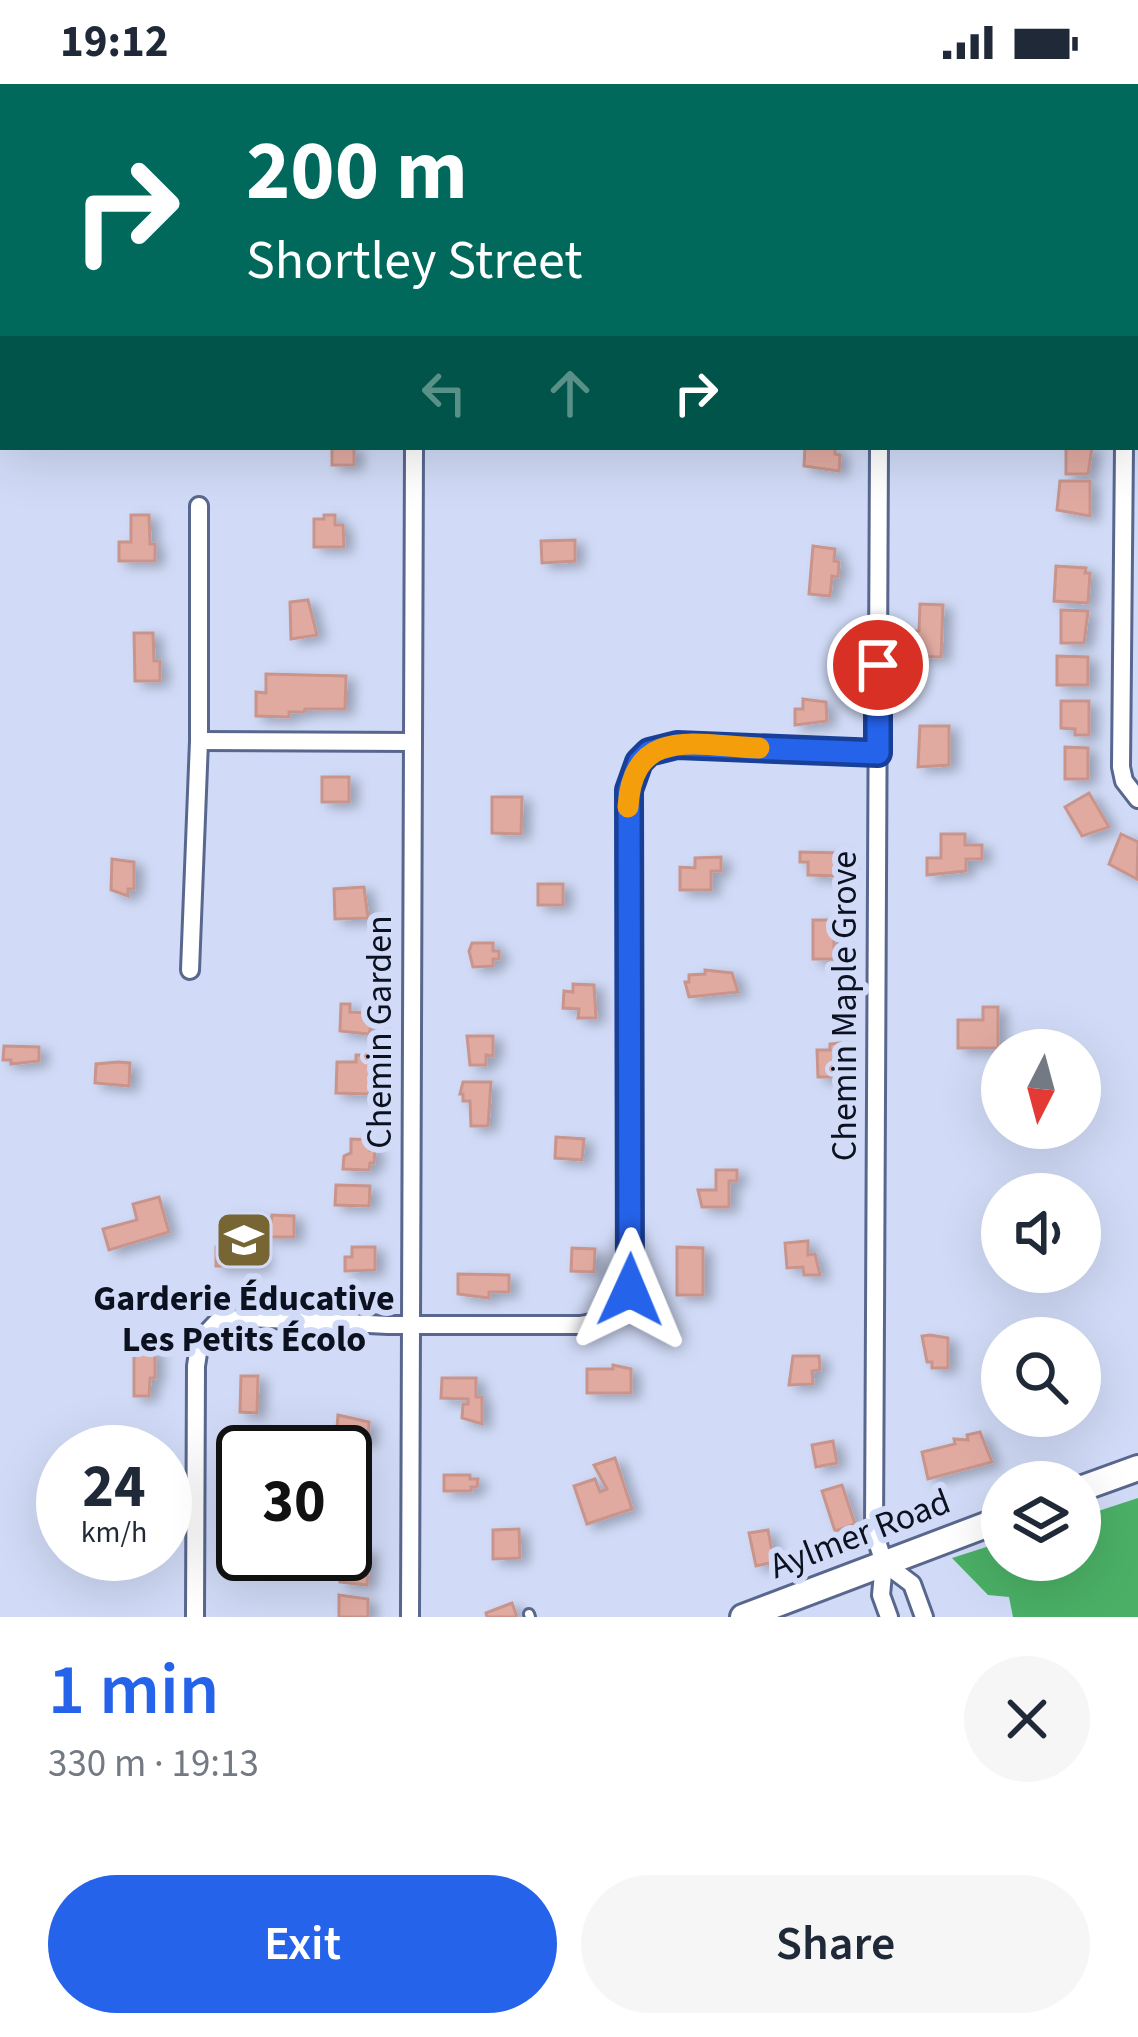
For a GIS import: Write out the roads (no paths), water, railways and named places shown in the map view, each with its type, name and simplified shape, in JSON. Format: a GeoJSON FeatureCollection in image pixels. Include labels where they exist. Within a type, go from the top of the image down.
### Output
{"type":"FeatureCollection","features":[{"type":"Feature","properties":{"kind":"main road"},"geometry":{"type":"LineString","coordinates":[[1101,1482],[1138,1468]]}},
{"type":"Feature","properties":{"kind":"main road","name":"Aylmer Road"},"geometry":{"type":"LineString","coordinates":[[743,1617],[981,1527]]}},
{"type":"Feature","properties":{"kind":"street","name":"Chemin Garden"},"geometry":{"type":"LineString","coordinates":[[410,1617],[414,450]]}},
{"type":"Feature","properties":{"kind":"street","name":"Chemin Maple Grove"},"geometry":{"type":"LineString","coordinates":[[879,450],[874,1532],[884,1563],[881,1595],[889,1617]]}},
{"type":"Feature","properties":{"kind":"street"},"geometry":{"type":"LineString","coordinates":[[1124,450],[1121,767],[1124,781],[1138,799]]}},
{"type":"Feature","properties":{"kind":"street"},"geometry":{"type":"LineString","coordinates":[[190,970],[199,741],[200,506]]}},
{"type":"Feature","properties":{"kind":"street"},"geometry":{"type":"LineString","coordinates":[[199,741],[413,742]]}},
{"type":"Feature","properties":{"kind":"street"},"geometry":{"type":"LineString","coordinates":[[195,1617],[195,1384],[197,1352],[207,1329],[218,1322],[247,1318],[581,1325],[612,1317],[626,1300],[631,1277],[632,1130],[626,834],[629,790],[639,762],[661,747],[677,745],[878,753]]}},
{"type":"Feature","properties":{"kind":"street"},"geometry":{"type":"LineString","coordinates":[[884,1563],[912,1584],[924,1617]]}},
{"type":"Feature","properties":{"kind":"place","name":"Garderie Éducative Les Petits Écolo"},"geometry":{"type":"Point","coordinates":[244,1240]}}]}
